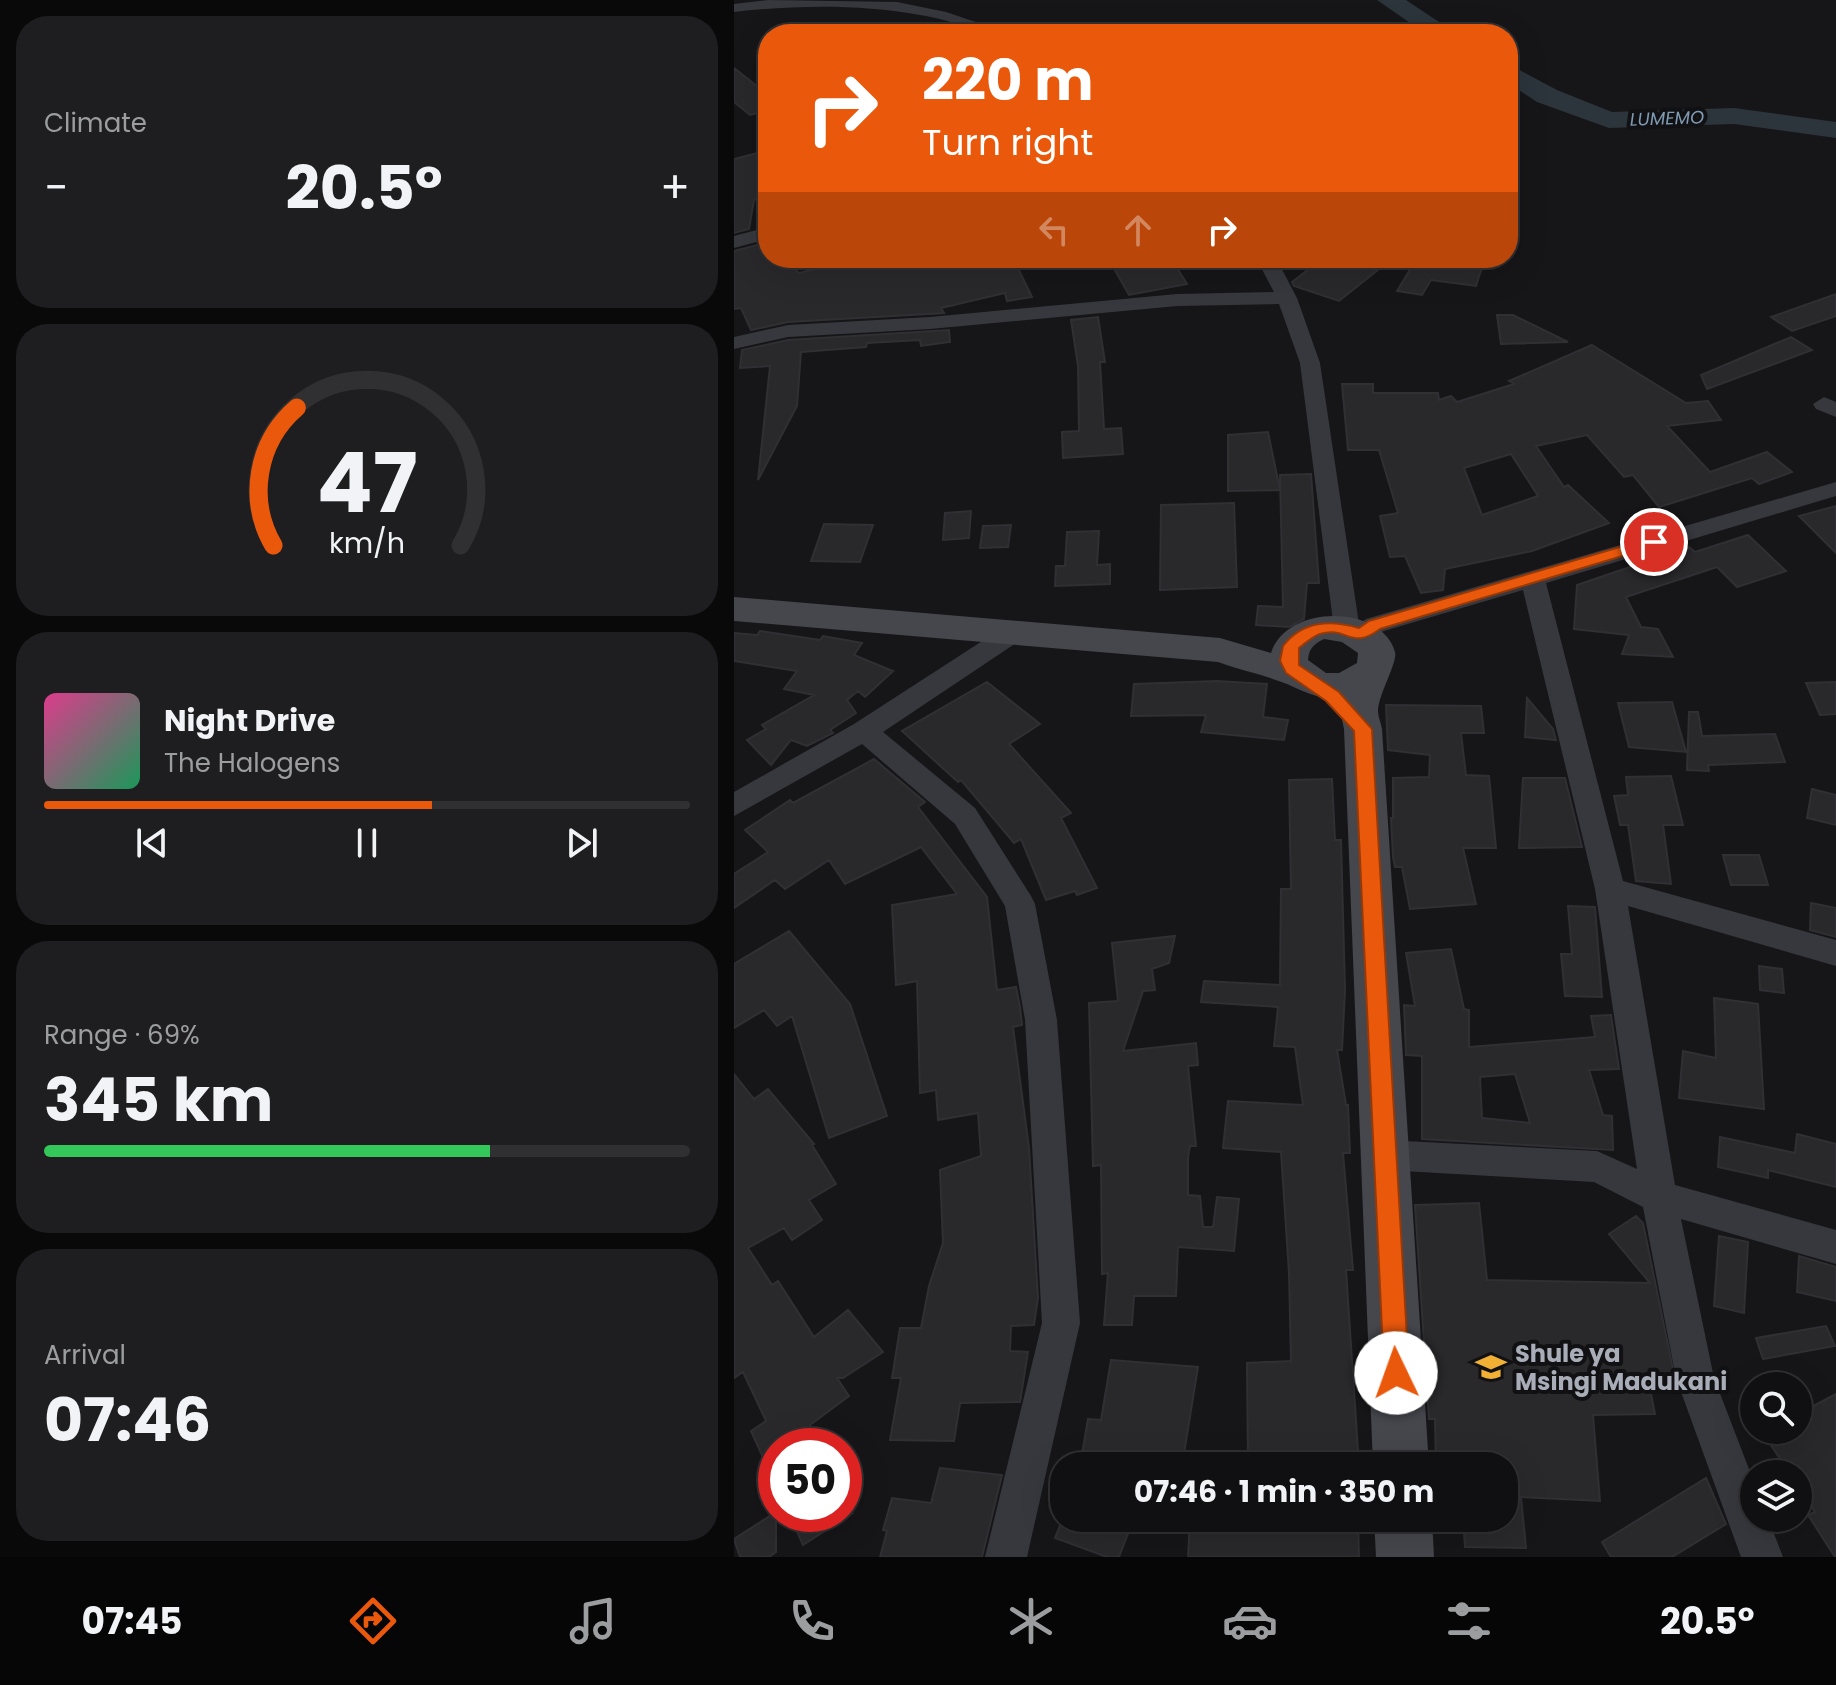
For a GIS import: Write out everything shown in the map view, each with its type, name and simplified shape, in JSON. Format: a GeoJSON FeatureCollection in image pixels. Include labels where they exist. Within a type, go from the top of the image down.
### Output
{"type":"FeatureCollection","features":[{"type":"Feature","properties":{"kind":"main road"},"geometry":{"type":"LineString","coordinates":[[734,609],[1220,650],[1265,644],[1324,627],[1354,632],[1375,651],[1376,659],[1359,710],[1363,729],[1400,1452]]}},
{"type":"Feature","properties":{"kind":"main road"},"geometry":{"type":"LineString","coordinates":[[1304,633],[1291,646],[1289,661],[1306,679],[1332,697],[1363,729]]}},
{"type":"Feature","properties":{"kind":"main road"},"geometry":{"type":"LineString","coordinates":[[1220,650],[1306,679],[1341,686],[1369,673]]}},
{"type":"Feature","properties":{"kind":"main road"},"geometry":{"type":"LineString","coordinates":[[1404,1532],[1405,1557]]}},
{"type":"Feature","properties":{"kind":"street"},"geometry":{"type":"LineString","coordinates":[[734,8],[810,1],[853,2],[922,10],[969,24]]}},
{"type":"Feature","properties":{"kind":"street"},"geometry":{"type":"LineString","coordinates":[[734,242],[758,236]]}},
{"type":"Feature","properties":{"kind":"street"},"geometry":{"type":"LineString","coordinates":[[1271,268],[1287,298],[1310,363],[1354,632],[1836,489]]}},
{"type":"Feature","properties":{"kind":"street"},"geometry":{"type":"LineString","coordinates":[[734,343],[788,331],[930,323],[1177,300],[1287,298]]}},
{"type":"Feature","properties":{"kind":"street"},"geometry":{"type":"LineString","coordinates":[[1532,577],[1610,889],[1659,1197],[1695,1378],[1762,1557]]}},
{"type":"Feature","properties":{"kind":"street"},"geometry":{"type":"LineString","coordinates":[[734,805],[864,731],[1016,631]]}},
{"type":"Feature","properties":{"kind":"street"},"geometry":{"type":"LineString","coordinates":[[864,731],[965,816],[1020,904],[1041,1020],[1061,1323],[1006,1557]]}},
{"type":"Feature","properties":{"kind":"street"},"geometry":{"type":"LineString","coordinates":[[1610,889],[1836,953]]}},
{"type":"Feature","properties":{"kind":"street"},"geometry":{"type":"LineString","coordinates":[[1385,1155],[1597,1167],[1659,1197],[1836,1247]]}},
{"type":"Feature","properties":{"kind":"building"},"geometry":{"type":"Polygon","coordinates":[[[734,68],[758,87],[758,113],[750,115],[734,102],[734,68]]]}},
{"type":"Feature","properties":{"kind":"building"},"geometry":{"type":"Polygon","coordinates":[[[758,153],[758,199],[754,200],[749,229],[734,233],[734,159],[758,153]]]}},
{"type":"Feature","properties":{"kind":"building"},"geometry":{"type":"Polygon","coordinates":[[[758,245],[758,268],[794,268],[799,273],[820,268],[1018,268],[1032,297],[1007,301],[1005,293],[941,308],[944,313],[788,322],[751,330],[741,308],[734,309],[734,251],[758,245]]]}},
{"type":"Feature","properties":{"kind":"building"},"geometry":{"type":"Polygon","coordinates":[[[1114,268],[1177,268],[1187,284],[1129,295],[1114,268]]]}},
{"type":"Feature","properties":{"kind":"building"},"geometry":{"type":"Polygon","coordinates":[[[1310,268],[1380,268],[1339,301],[1294,286],[1292,282],[1310,268]]]}},
{"type":"Feature","properties":{"kind":"building"},"geometry":{"type":"Polygon","coordinates":[[[1411,268],[1482,268],[1476,286],[1431,280],[1422,295],[1397,291],[1411,268]]]}},
{"type":"Feature","properties":{"kind":"building"},"geometry":{"type":"Polygon","coordinates":[[[1836,294],[1836,316],[1792,331],[1771,317],[1836,294]]]}},
{"type":"Feature","properties":{"kind":"building"},"geometry":{"type":"Polygon","coordinates":[[[1497,315],[1513,315],[1568,342],[1501,344],[1497,315]]]}},
{"type":"Feature","properties":{"kind":"building"},"geometry":{"type":"Polygon","coordinates":[[[1098,317],[1105,362],[1100,362],[1104,429],[1121,428],[1123,454],[1063,458],[1062,432],[1079,431],[1078,366],[1071,320],[1098,317]]]}},
{"type":"Feature","properties":{"kind":"building"},"geometry":{"type":"Polygon","coordinates":[[[949,330],[950,342],[921,346],[920,340],[867,343],[866,347],[801,352],[797,406],[758,480],[770,366],[740,368],[742,350],[788,340],[949,330]]]}},
{"type":"Feature","properties":{"kind":"building"},"geometry":{"type":"Polygon","coordinates":[[[1791,337],[1812,350],[1707,389],[1701,375],[1791,337]]]}},
{"type":"Feature","properties":{"kind":"building"},"geometry":{"type":"Polygon","coordinates":[[[1592,345],[1686,403],[1708,401],[1721,420],[1667,426],[1710,472],[1767,452],[1792,472],[1759,484],[1752,478],[1659,507],[1633,475],[1624,477],[1587,435],[1536,446],[1564,487],[1568,485],[1609,523],[1532,551],[1445,569],[1443,590],[1421,593],[1405,556],[1390,557],[1380,516],[1398,513],[1379,450],[1348,450],[1342,384],[1373,384],[1373,393],[1438,393],[1439,400],[1451,396],[1457,402],[1514,384],[1509,381],[1592,345]],[[1511,454],[1464,468],[1482,515],[1538,496],[1511,454]]]}},
{"type":"Feature","properties":{"kind":"building"},"geometry":{"type":"Polygon","coordinates":[[[1268,432],[1280,490],[1228,491],[1228,435],[1268,432]]]}},
{"type":"Feature","properties":{"kind":"building"},"geometry":{"type":"Polygon","coordinates":[[[1311,474],[1319,583],[1307,583],[1304,619],[1289,627],[1256,625],[1258,606],[1283,607],[1280,475],[1311,474]]]}},
{"type":"Feature","properties":{"kind":"building"},"geometry":{"type":"Polygon","coordinates":[[[1234,503],[1237,587],[1160,590],[1161,505],[1234,503]]]}},
{"type":"Feature","properties":{"kind":"building"},"geometry":{"type":"Polygon","coordinates":[[[1836,506],[1836,553],[1799,516],[1836,506]]]}},
{"type":"Feature","properties":{"kind":"building"},"geometry":{"type":"Polygon","coordinates":[[[971,511],[969,538],[943,540],[945,513],[971,511]]]}},
{"type":"Feature","properties":{"kind":"building"},"geometry":{"type":"Polygon","coordinates":[[[824,524],[873,525],[860,562],[811,561],[824,524]]]}},
{"type":"Feature","properties":{"kind":"building"},"geometry":{"type":"Polygon","coordinates":[[[1011,525],[1008,547],[980,548],[983,526],[1011,525]]]}},
{"type":"Feature","properties":{"kind":"building"},"geometry":{"type":"Polygon","coordinates":[[[1099,531],[1097,565],[1110,564],[1110,584],[1055,586],[1056,566],[1065,566],[1067,532],[1099,531]]]}},
{"type":"Feature","properties":{"kind":"building"},"geometry":{"type":"Polygon","coordinates":[[[1748,535],[1786,571],[1737,587],[1717,567],[1626,597],[1641,627],[1658,629],[1673,657],[1622,654],[1629,635],[1574,629],[1577,585],[1689,547],[1695,552],[1748,535]]]}},
{"type":"Feature","properties":{"kind":"building"},"geometry":{"type":"Polygon","coordinates":[[[760,631],[862,643],[854,655],[893,671],[865,697],[858,691],[847,700],[856,713],[830,730],[833,733],[807,746],[791,740],[771,765],[747,740],[766,729],[762,725],[814,695],[784,689],[797,671],[734,661],[734,633],[757,635],[760,631]]]}},
{"type":"Feature","properties":{"kind":"building"},"geometry":{"type":"Polygon","coordinates":[[[1217,681],[1267,684],[1263,717],[1288,720],[1284,740],[1201,732],[1206,715],[1131,716],[1134,684],[1217,681]]]}},
{"type":"Feature","properties":{"kind":"building"},"geometry":{"type":"Polygon","coordinates":[[[987,682],[1040,724],[1009,744],[1071,813],[1061,818],[1097,888],[1046,900],[1021,839],[1014,843],[961,780],[958,782],[902,731],[987,682]]]}},
{"type":"Feature","properties":{"kind":"building"},"geometry":{"type":"Polygon","coordinates":[[[1836,682],[1836,714],[1820,715],[1806,683],[1836,682]]]}},
{"type":"Feature","properties":{"kind":"building"},"geometry":{"type":"Polygon","coordinates":[[[1527,698],[1553,729],[1556,740],[1525,737],[1527,698]]]}},
{"type":"Feature","properties":{"kind":"building"},"geometry":{"type":"Polygon","coordinates":[[[1672,702],[1686,752],[1629,747],[1618,703],[1672,702]]]}},
{"type":"Feature","properties":{"kind":"building"},"geometry":{"type":"Polygon","coordinates":[[[1386,705],[1481,706],[1484,733],[1461,733],[1466,775],[1489,776],[1496,848],[1463,848],[1476,904],[1410,909],[1402,867],[1395,867],[1393,857],[1393,778],[1429,777],[1430,755],[1388,750],[1386,705]]]}},
{"type":"Feature","properties":{"kind":"building"},"geometry":{"type":"Polygon","coordinates":[[[1689,712],[1698,712],[1702,736],[1775,734],[1785,762],[1708,765],[1709,771],[1687,770],[1689,712]]]}},
{"type":"Feature","properties":{"kind":"building"},"geometry":{"type":"Polygon","coordinates":[[[874,759],[925,802],[918,807],[987,897],[997,990],[1016,987],[1020,1007],[1022,1025],[1013,1027],[1029,1148],[1038,1298],[1034,1325],[1011,1326],[1010,1351],[1028,1352],[1020,1402],[960,1403],[954,1441],[890,1440],[901,1378],[892,1378],[900,1328],[921,1328],[929,1286],[943,1243],[940,1170],[981,1156],[978,1113],[938,1120],[936,1090],[920,1093],[917,981],[896,985],[892,905],[957,894],[921,847],[845,884],[829,860],[785,889],[775,880],[734,908],[734,874],[768,852],[745,830],[790,800],[793,803],[874,759]]]}},
{"type":"Feature","properties":{"kind":"building"},"geometry":{"type":"Polygon","coordinates":[[[1671,776],[1683,825],[1663,825],[1671,884],[1636,881],[1628,825],[1620,825],[1614,796],[1628,795],[1626,777],[1671,776]]]}},
{"type":"Feature","properties":{"kind":"building"},"geometry":{"type":"Polygon","coordinates":[[[1523,778],[1565,778],[1582,847],[1519,848],[1523,778]]]}},
{"type":"Feature","properties":{"kind":"building"},"geometry":{"type":"Polygon","coordinates":[[[1332,779],[1335,840],[1341,840],[1345,990],[1342,1050],[1337,1050],[1348,1105],[1350,1153],[1343,1153],[1353,1270],[1346,1270],[1358,1452],[1248,1452],[1247,1363],[1291,1361],[1289,1273],[1281,1152],[1223,1148],[1228,1101],[1303,1105],[1295,1047],[1274,1046],[1278,1007],[1201,1002],[1204,981],[1280,985],[1281,889],[1291,889],[1289,780],[1332,779]]]}},
{"type":"Feature","properties":{"kind":"building"},"geometry":{"type":"Polygon","coordinates":[[[1812,789],[1836,795],[1836,825],[1807,818],[1812,789]]]}},
{"type":"Feature","properties":{"kind":"building"},"geometry":{"type":"Polygon","coordinates":[[[1723,855],[1759,855],[1768,885],[1731,885],[1723,855]]]}},
{"type":"Feature","properties":{"kind":"building"},"geometry":{"type":"Polygon","coordinates":[[[1811,903],[1836,908],[1836,937],[1810,930],[1811,903]]]}},
{"type":"Feature","properties":{"kind":"building"},"geometry":{"type":"Polygon","coordinates":[[[1568,906],[1595,907],[1602,997],[1565,996],[1561,954],[1572,954],[1568,906]]]}},
{"type":"Feature","properties":{"kind":"building"},"geometry":{"type":"Polygon","coordinates":[[[789,931],[850,1004],[887,1116],[829,1138],[792,1016],[777,1026],[764,1010],[734,1028],[734,964],[789,931]]]}},
{"type":"Feature","properties":{"kind":"building"},"geometry":{"type":"Polygon","coordinates":[[[1175,936],[1169,963],[1152,969],[1155,990],[1143,991],[1123,1051],[1196,1043],[1198,1065],[1188,1066],[1196,1146],[1190,1146],[1188,1157],[1188,1195],[1200,1196],[1203,1227],[1213,1227],[1217,1197],[1239,1199],[1234,1251],[1178,1247],[1176,1296],[1134,1296],[1132,1325],[1104,1325],[1108,1273],[1102,1274],[1101,1165],[1093,1166],[1089,1003],[1118,1001],[1112,943],[1175,936]]]}},
{"type":"Feature","properties":{"kind":"building"},"geometry":{"type":"Polygon","coordinates":[[[1451,949],[1464,1009],[1469,1010],[1469,1047],[1595,1037],[1591,1016],[1611,1015],[1619,1069],[1589,1070],[1603,1115],[1612,1116],[1613,1150],[1422,1139],[1422,1056],[1406,1055],[1404,1005],[1415,1006],[1406,953],[1451,949]],[[1515,1074],[1480,1077],[1482,1118],[1530,1123],[1515,1074]]]}},
{"type":"Feature","properties":{"kind":"building"},"geometry":{"type":"Polygon","coordinates":[[[1759,966],[1782,969],[1784,993],[1760,990],[1759,966]]]}},
{"type":"Feature","properties":{"kind":"building"},"geometry":{"type":"Polygon","coordinates":[[[1714,998],[1758,1004],[1764,1109],[1679,1098],[1683,1051],[1716,1058],[1714,998]]]}},
{"type":"Feature","properties":{"kind":"building"},"geometry":{"type":"Polygon","coordinates":[[[734,1074],[754,1099],[768,1089],[814,1144],[836,1184],[809,1200],[822,1220],[792,1240],[784,1228],[748,1248],[772,1285],[778,1281],[814,1337],[848,1310],[883,1352],[843,1378],[837,1378],[849,1396],[810,1425],[811,1428],[758,1428],[758,1446],[751,1431],[766,1421],[743,1372],[734,1378],[734,1074]]]}},
{"type":"Feature","properties":{"kind":"building"},"geometry":{"type":"Polygon","coordinates":[[[1797,1134],[1836,1144],[1836,1187],[1768,1170],[1768,1178],[1718,1167],[1720,1137],[1795,1153],[1797,1134]]]}},
{"type":"Feature","properties":{"kind":"building"},"geometry":{"type":"Polygon","coordinates":[[[1479,1203],[1487,1280],[1650,1283],[1609,1234],[1636,1216],[1643,1223],[1677,1389],[1650,1389],[1655,1414],[1593,1415],[1600,1501],[1521,1497],[1526,1548],[1465,1547],[1464,1532],[1518,1532],[1518,1452],[1436,1452],[1435,1419],[1429,1419],[1415,1205],[1479,1203]]]}},
{"type":"Feature","properties":{"kind":"building"},"geometry":{"type":"Polygon","coordinates":[[[1719,1236],[1748,1242],[1744,1313],[1714,1306],[1719,1236]]]}},
{"type":"Feature","properties":{"kind":"building"},"geometry":{"type":"Polygon","coordinates":[[[1799,1256],[1836,1267],[1836,1301],[1797,1292],[1799,1256]]]}},
{"type":"Feature","properties":{"kind":"building"},"geometry":{"type":"Polygon","coordinates":[[[1826,1326],[1835,1346],[1763,1359],[1756,1338],[1826,1326]]]}},
{"type":"Feature","properties":{"kind":"building"},"geometry":{"type":"Polygon","coordinates":[[[1111,1360],[1198,1367],[1184,1452],[1082,1452],[1088,1419],[1101,1420],[1111,1360]]]}},
{"type":"Feature","properties":{"kind":"building"},"geometry":{"type":"Polygon","coordinates":[[[1836,1394],[1836,1557],[1812,1521],[1812,1513],[1815,1512],[1812,1507],[1812,1460],[1781,1460],[1770,1444],[1812,1444],[1812,1407],[1836,1394]]]}},
{"type":"Feature","properties":{"kind":"building"},"geometry":{"type":"Polygon","coordinates":[[[940,1468],[1002,1475],[982,1557],[880,1557],[887,1531],[883,1530],[892,1498],[931,1503],[940,1468]]]}},
{"type":"Feature","properties":{"kind":"building"},"geometry":{"type":"Polygon","coordinates":[[[1706,1478],[1726,1524],[1672,1557],[1611,1557],[1602,1542],[1706,1478]]]}},
{"type":"Feature","properties":{"kind":"building"},"geometry":{"type":"Polygon","coordinates":[[[758,1524],[758,1532],[776,1532],[776,1552],[769,1557],[740,1557],[734,1539],[758,1524]]]}},
{"type":"Feature","properties":{"kind":"building"},"geometry":{"type":"Polygon","coordinates":[[[797,1532],[823,1532],[803,1545],[797,1532]]]}},
{"type":"Feature","properties":{"kind":"building"},"geometry":{"type":"Polygon","coordinates":[[[1057,1532],[1129,1532],[1119,1557],[1107,1557],[1055,1538],[1057,1532]]]}},
{"type":"Feature","properties":{"kind":"building"},"geometry":{"type":"Polygon","coordinates":[[[1189,1532],[1358,1532],[1359,1557],[1188,1557],[1189,1532]]]}},
{"type":"Feature","properties":{"kind":"waterway","name":"LUMEMO"},"geometry":{"type":"LineString","coordinates":[[1389,0],[1428,24]]}},
{"type":"Feature","properties":{"kind":"waterway","name":"LUMEMO"},"geometry":{"type":"LineString","coordinates":[[1518,78],[1547,96],[1609,120],[1734,116],[1836,130]]}},
{"type":"Feature","properties":{"kind":"place","name":"Shule ya Msingi Madukani"},"geometry":{"type":"Point","coordinates":[1491,1367]}},
{"type":"Feature","properties":{"kind":"route"},"geometry":{"type":"LineString","coordinates":[[1396,1373],[1363,729],[1332,697],[1292,668],[1289,661],[1291,646],[1304,633],[1314,629],[1336,627],[1361,635],[1375,625],[1654,542]]}}]}
